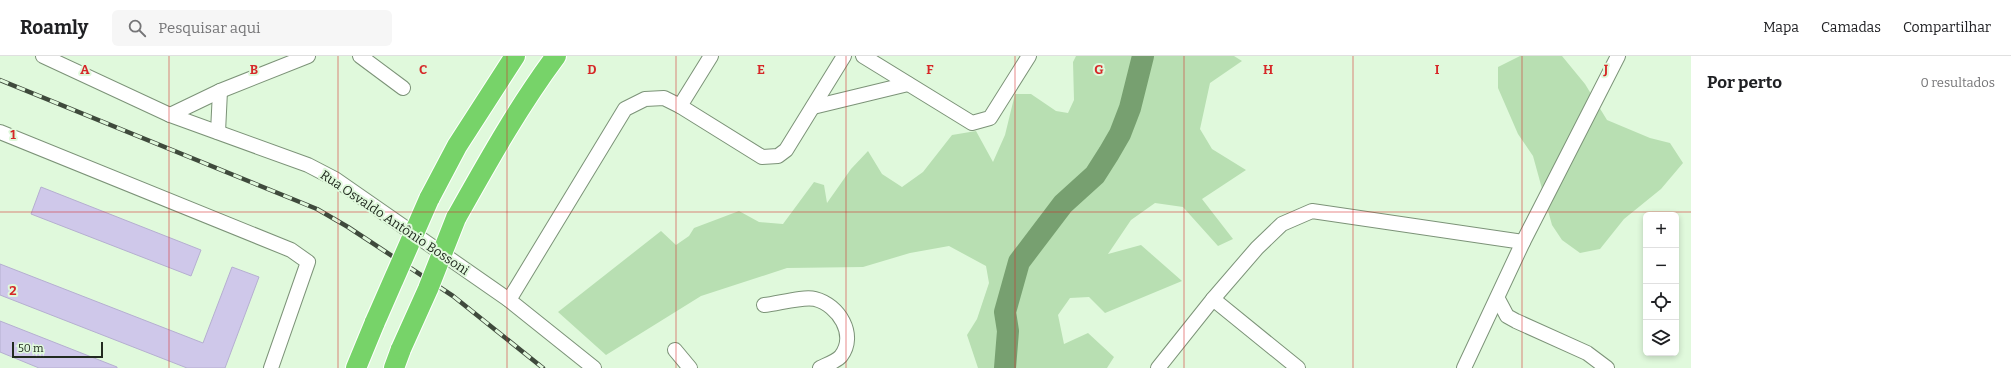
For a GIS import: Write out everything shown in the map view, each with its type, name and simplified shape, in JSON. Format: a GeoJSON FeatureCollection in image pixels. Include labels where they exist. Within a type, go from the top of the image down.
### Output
{"type":"FeatureCollection","features":[{"type":"Feature","properties":{"kind":"highway"},"geometry":{"type":"LineString","coordinates":[[356,368],[429,199],[457,146],[515,56]]}},
{"type":"Feature","properties":{"kind":"highway"},"geometry":{"type":"LineString","coordinates":[[394,368],[428,289],[456,218],[493,151],[539,79],[556,56]]}},
{"type":"Feature","properties":{"kind":"street","name":"Rua Osvaldo Antônio Bossoni"},"geometry":{"type":"LineString","coordinates":[[43,56],[170,115],[308,165],[335,179],[509,300],[594,368]]}},
{"type":"Feature","properties":{"kind":"street"},"geometry":{"type":"LineString","coordinates":[[170,115],[220,91],[308,56]]}},
{"type":"Feature","properties":{"kind":"street"},"geometry":{"type":"LineString","coordinates":[[360,56],[403,88]]}},
{"type":"Feature","properties":{"kind":"street"},"geometry":{"type":"LineString","coordinates":[[680,106],[711,56]]}},
{"type":"Feature","properties":{"kind":"street"},"geometry":{"type":"LineString","coordinates":[[509,300],[625,109],[646,99],[664,98],[680,106],[762,157],[778,156],[786,150],[844,56]]}},
{"type":"Feature","properties":{"kind":"street"},"geometry":{"type":"LineString","coordinates":[[863,56],[972,123],[990,118],[1029,56]]}},
{"type":"Feature","properties":{"kind":"street"},"geometry":{"type":"LineString","coordinates":[[1464,368],[1498,299],[1523,242],[1618,56]]}},
{"type":"Feature","properties":{"kind":"street"},"geometry":{"type":"LineString","coordinates":[[813,107],[908,84]]}},
{"type":"Feature","properties":{"kind":"street"},"geometry":{"type":"LineString","coordinates":[[218,132],[220,91]]}},
{"type":"Feature","properties":{"kind":"street"},"geometry":{"type":"LineString","coordinates":[[0,132],[291,250],[308,262],[271,368]]}},
{"type":"Feature","properties":{"kind":"street"},"geometry":{"type":"LineString","coordinates":[[1158,368],[1213,298],[1257,248],[1282,224],[1312,211],[1523,242]]}},
{"type":"Feature","properties":{"kind":"street"},"geometry":{"type":"LineString","coordinates":[[1213,298],[1298,368]]}},
{"type":"Feature","properties":{"kind":"street"},"geometry":{"type":"LineString","coordinates":[[764,305],[814,299],[828,306],[840,316],[846,329],[848,343],[841,358],[820,368]]}},
{"type":"Feature","properties":{"kind":"street"},"geometry":{"type":"LineString","coordinates":[[1498,299],[1507,316],[1587,353],[1607,368]]}},
{"type":"Feature","properties":{"kind":"street"},"geometry":{"type":"LineString","coordinates":[[675,350],[690,368]]}},
{"type":"Feature","properties":{"kind":"green space"},"geometry":{"type":"Polygon","coordinates":[[[1076,56],[1234,56],[1242,61],[1210,83],[1200,129],[1212,149],[1246,170],[1202,199],[1233,239],[1218,246],[1183,207],[1155,203],[1131,220],[1108,254],[1141,245],[1182,281],[1105,313],[1089,297],[1070,298],[1058,315],[1064,344],[1088,333],[1114,357],[1107,368],[978,368],[967,335],[977,319],[989,283],[986,266],[949,246],[910,253],[863,267],[787,268],[701,296],[606,355],[558,312],[661,231],[676,245],[689,236],[694,228],[739,211],[759,222],[783,224],[814,182],[824,185],[827,203],[851,169],[868,151],[882,174],[902,187],[923,172],[952,135],[976,131],[993,162],[1005,135],[1015,94],[1031,94],[1056,111],[1068,113],[1074,100],[1073,62],[1076,56]]]}},
{"type":"Feature","properties":{"kind":"green space"},"geometry":{"type":"Polygon","coordinates":[[[1520,56],[1562,56],[1585,84],[1607,120],[1650,138],[1670,143],[1683,163],[1661,189],[1624,219],[1600,249],[1580,253],[1562,240],[1552,225],[1533,156],[1518,134],[1498,88],[1498,67],[1520,56]]]}},
{"type":"Feature","properties":{"kind":"building"},"geometry":{"type":"Polygon","coordinates":[[[41,187],[201,250],[191,276],[31,214],[41,187]]]}},
{"type":"Feature","properties":{"kind":"building"},"geometry":{"type":"Polygon","coordinates":[[[0,264],[203,343],[232,267],[259,277],[225,368],[187,368],[0,295],[0,264]]]}},
{"type":"Feature","properties":{"kind":"building"},"geometry":{"type":"Polygon","coordinates":[[[0,321],[117,368],[39,368],[0,352],[0,321]]]}},
{"type":"Feature","properties":{"kind":"waterway"},"geometry":{"type":"LineString","coordinates":[[1005,368],[1008,331],[1005,312],[1019,262],[1063,204],[1095,175],[1109,153],[1120,134],[1130,108],[1143,56]]}},
{"type":"Feature","properties":{"kind":"railway"},"geometry":{"type":"LineString","coordinates":[[0,80],[317,209],[348,227],[453,296],[543,368]]}}]}
